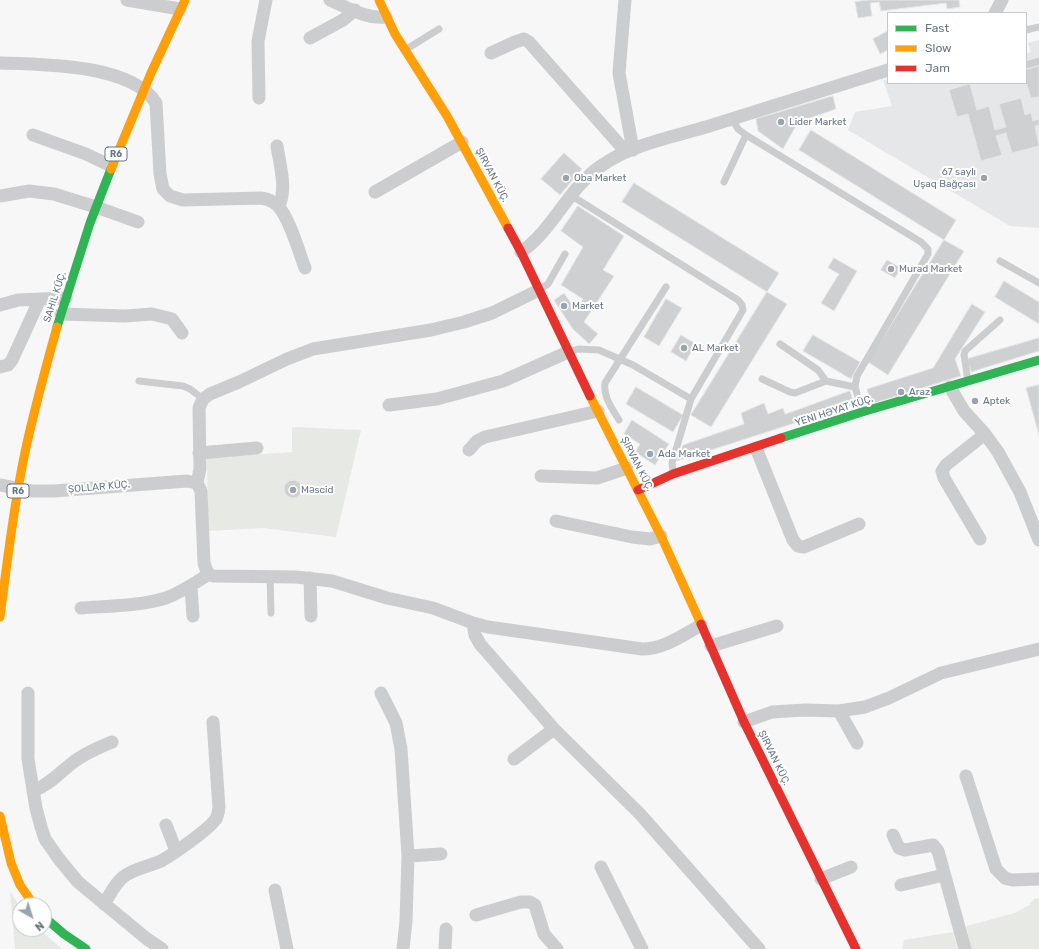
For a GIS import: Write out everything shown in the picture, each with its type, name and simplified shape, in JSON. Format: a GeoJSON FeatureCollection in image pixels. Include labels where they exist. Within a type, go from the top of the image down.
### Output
{"type":"FeatureCollection","features":[{"type":"Feature","properties":{"kind":"main road","name":"ŞIRVAN KÜÇ."},"geometry":{"type":"LineString","coordinates":[[379,0],[386,17],[405,50],[462,142],[521,252],[568,352],[660,536],[712,646],[744,722],[856,949]]}},
{"type":"Feature","properties":{"kind":"main road","name":"SAHIL KÜÇ."},"geometry":{"type":"LineString","coordinates":[[0,617],[6,562],[22,468],[41,381],[66,298],[111,166],[143,90],[182,5]]}},
{"type":"Feature","properties":{"kind":"main road","name":"YENI HƏYAT KÜÇ."},"geometry":{"type":"LineString","coordinates":[[638,490],[673,474],[862,412],[1039,360]]}},
{"type":"Feature","properties":{"kind":"main road"},"geometry":{"type":"LineString","coordinates":[[0,816],[11,863],[20,885],[28,897]]}},
{"type":"Feature","properties":{"kind":"main road"},"geometry":{"type":"LineString","coordinates":[[52,925],[68,938],[86,949]]}},
{"type":"Feature","properties":{"kind":"street"},"geometry":{"type":"LineString","coordinates":[[127,0],[182,5]]}},
{"type":"Feature","properties":{"kind":"street"},"geometry":{"type":"LineString","coordinates":[[259,98],[258,41],[266,0]]}},
{"type":"Feature","properties":{"kind":"street"},"geometry":{"type":"LineString","coordinates":[[330,0],[368,16],[376,18],[386,17]]}},
{"type":"Feature","properties":{"kind":"street"},"geometry":{"type":"LineString","coordinates":[[625,0],[619,73],[630,151]]}},
{"type":"Feature","properties":{"kind":"street"},"geometry":{"type":"LineString","coordinates":[[310,38],[343,20],[355,10]]}},
{"type":"Feature","properties":{"kind":"street"},"geometry":{"type":"LineString","coordinates":[[491,53],[524,39],[529,42],[630,151]]}},
{"type":"Feature","properties":{"kind":"street"},"geometry":{"type":"LineString","coordinates":[[0,63],[46,65],[97,71],[122,78],[151,95],[156,103],[160,174],[163,189],[170,196],[183,200],[261,198],[271,200],[285,215],[305,268]]}},
{"type":"Feature","properties":{"kind":"street"},"geometry":{"type":"LineString","coordinates":[[521,252],[539,238],[587,178],[600,166],[614,157],[732,118],[887,70]]}},
{"type":"Feature","properties":{"kind":"street"},"geometry":{"type":"LineString","coordinates":[[33,135],[86,154],[111,166]]}},
{"type":"Feature","properties":{"kind":"street"},"geometry":{"type":"LineString","coordinates":[[376,192],[462,142]]}},
{"type":"Feature","properties":{"kind":"street"},"geometry":{"type":"LineString","coordinates":[[277,146],[283,190],[282,198],[278,206]]}},
{"type":"Feature","properties":{"kind":"street"},"geometry":{"type":"LineString","coordinates":[[0,196],[29,191],[54,194],[138,222]]}},
{"type":"Feature","properties":{"kind":"street"},"geometry":{"type":"LineString","coordinates":[[539,290],[492,313],[464,322],[431,330],[313,349],[287,359],[210,394],[203,399],[199,408],[198,418],[200,469],[197,483],[201,491],[204,563],[206,569],[209,574],[213,576],[310,578],[332,582],[387,598],[433,608],[488,627],[642,649],[653,649],[663,645],[701,624]]}},
{"type":"Feature","properties":{"kind":"street"},"geometry":{"type":"LineString","coordinates":[[0,305],[18,300],[66,298]]}},
{"type":"Feature","properties":{"kind":"street"},"geometry":{"type":"LineString","coordinates":[[0,367],[8,365],[12,360],[40,299]]}},
{"type":"Feature","properties":{"kind":"street"},"geometry":{"type":"LineString","coordinates":[[61,314],[125,316],[152,314],[172,319],[182,333]]}},
{"type":"Feature","properties":{"kind":"street"},"geometry":{"type":"LineString","coordinates":[[389,405],[437,399],[503,381],[568,352]]}},
{"type":"Feature","properties":{"kind":"street"},"geometry":{"type":"LineString","coordinates":[[950,387],[964,411],[985,434],[998,452],[1020,492],[1039,540]]}},
{"type":"Feature","properties":{"kind":"street"},"geometry":{"type":"LineString","coordinates":[[469,450],[477,441],[485,437],[598,411]]}},
{"type":"Feature","properties":{"kind":"street"},"geometry":{"type":"LineString","coordinates":[[980,539],[944,478],[942,471],[946,465],[985,434]]}},
{"type":"Feature","properties":{"kind":"street"},"geometry":{"type":"LineString","coordinates":[[200,453],[257,448]]}},
{"type":"Feature","properties":{"kind":"street"},"geometry":{"type":"LineString","coordinates":[[756,448],[793,540],[798,546],[804,547],[859,524]]}},
{"type":"Feature","properties":{"kind":"street"},"geometry":{"type":"LineString","coordinates":[[541,476],[597,478],[627,468]]}},
{"type":"Feature","properties":{"kind":"street","name":"ŞOLLAR KÜÇ."},"geometry":{"type":"LineString","coordinates":[[0,485],[31,491],[54,491],[187,481],[197,483]]}},
{"type":"Feature","properties":{"kind":"street"},"geometry":{"type":"LineString","coordinates":[[556,521],[632,537],[650,539],[660,536]]}},
{"type":"Feature","properties":{"kind":"street"},"geometry":{"type":"LineString","coordinates":[[81,608],[149,602],[167,598],[191,586],[209,574]]}},
{"type":"Feature","properties":{"kind":"street"},"geometry":{"type":"LineString","coordinates":[[310,578],[311,616]]}},
{"type":"Feature","properties":{"kind":"street"},"geometry":{"type":"LineString","coordinates":[[191,586],[193,616]]}},
{"type":"Feature","properties":{"kind":"street"},"geometry":{"type":"LineString","coordinates":[[473,623],[475,635],[480,644],[554,729],[640,814],[759,949]]}},
{"type":"Feature","properties":{"kind":"street"},"geometry":{"type":"LineString","coordinates":[[712,646],[777,626]]}},
{"type":"Feature","properties":{"kind":"street"},"geometry":{"type":"LineString","coordinates":[[744,722],[772,712],[805,710],[839,711],[865,707],[889,698],[941,674],[1038,648]]}},
{"type":"Feature","properties":{"kind":"street"},"geometry":{"type":"LineString","coordinates":[[381,692],[396,723],[401,749],[408,856],[406,921],[403,949]]}},
{"type":"Feature","properties":{"kind":"street"},"geometry":{"type":"LineString","coordinates":[[28,693],[28,759],[40,827],[46,839],[67,870],[78,882],[147,939],[162,949]]}},
{"type":"Feature","properties":{"kind":"street"},"geometry":{"type":"LineString","coordinates":[[839,711],[857,743]]}},
{"type":"Feature","properties":{"kind":"street"},"geometry":{"type":"LineString","coordinates":[[104,904],[125,875],[161,861],[217,819],[219,808],[213,722]]}},
{"type":"Feature","properties":{"kind":"street"},"geometry":{"type":"LineString","coordinates":[[514,759],[554,729]]}},
{"type":"Feature","properties":{"kind":"street"},"geometry":{"type":"LineString","coordinates":[[33,791],[54,779],[72,763],[87,753],[112,742]]}},
{"type":"Feature","properties":{"kind":"street"},"geometry":{"type":"LineString","coordinates":[[966,776],[996,869],[1005,878],[1012,880],[1039,879]]}},
{"type":"Feature","properties":{"kind":"street"},"geometry":{"type":"LineString","coordinates":[[166,825],[176,851]]}},
{"type":"Feature","properties":{"kind":"street"},"geometry":{"type":"LineString","coordinates":[[893,835],[900,848],[905,850],[933,845],[938,851],[965,949]]}},
{"type":"Feature","properties":{"kind":"street"},"geometry":{"type":"LineString","coordinates":[[408,856],[441,854]]}},
{"type":"Feature","properties":{"kind":"street"},"geometry":{"type":"LineString","coordinates":[[601,867],[642,949]]}},
{"type":"Feature","properties":{"kind":"street"},"geometry":{"type":"LineString","coordinates":[[821,879],[851,867]]}},
{"type":"Feature","properties":{"kind":"street"},"geometry":{"type":"LineString","coordinates":[[901,885],[944,875]]}},
{"type":"Feature","properties":{"kind":"street"},"geometry":{"type":"LineString","coordinates":[[275,890],[287,949]]}},
{"type":"Feature","properties":{"kind":"street"},"geometry":{"type":"LineString","coordinates":[[476,915],[521,902],[530,902],[535,905],[544,934],[557,949]]}},
{"type":"Feature","properties":{"kind":"street"},"geometry":{"type":"LineString","coordinates":[[445,949],[446,929]]}},
{"type":"Feature","properties":{"kind":"lane"},"geometry":{"type":"LineString","coordinates":[[1027,30],[1039,28]]}},
{"type":"Feature","properties":{"kind":"lane"},"geometry":{"type":"LineString","coordinates":[[405,50],[439,30]]}},
{"type":"Feature","properties":{"kind":"lane"},"geometry":{"type":"LineString","coordinates":[[1027,65],[1039,61]]}},
{"type":"Feature","properties":{"kind":"lane"},"geometry":{"type":"LineString","coordinates":[[732,118],[738,129],[746,136],[921,242],[928,249],[928,254],[857,376],[855,388],[862,412]]}},
{"type":"Feature","properties":{"kind":"lane"},"geometry":{"type":"LineString","coordinates":[[724,182],[746,136]]}},
{"type":"Feature","properties":{"kind":"lane"},"geometry":{"type":"LineString","coordinates":[[572,196],[738,300],[742,305],[743,310],[691,399],[672,463],[673,474]]}},
{"type":"Feature","properties":{"kind":"lane"},"geometry":{"type":"LineString","coordinates":[[539,290],[548,284],[565,254]]}},
{"type":"Feature","properties":{"kind":"lane"},"geometry":{"type":"LineString","coordinates":[[1000,261],[1039,283]]}},
{"type":"Feature","properties":{"kind":"lane"},"geometry":{"type":"LineString","coordinates":[[619,420],[606,397],[604,389],[605,383],[666,288]]}},
{"type":"Feature","properties":{"kind":"lane"},"geometry":{"type":"LineString","coordinates":[[968,381],[964,355],[966,351],[1000,320]]}},
{"type":"Feature","properties":{"kind":"lane"},"geometry":{"type":"LineString","coordinates":[[780,344],[818,370],[826,381]]}},
{"type":"Feature","properties":{"kind":"lane"},"geometry":{"type":"LineString","coordinates":[[568,352],[578,349],[599,350],[620,358],[691,399]]}},
{"type":"Feature","properties":{"kind":"lane"},"geometry":{"type":"LineString","coordinates":[[762,379],[790,392],[795,392],[826,381],[855,388]]}},
{"type":"Feature","properties":{"kind":"lane"},"geometry":{"type":"LineString","coordinates":[[139,381],[183,386],[190,389],[203,399]]}},
{"type":"Feature","properties":{"kind":"lane"},"geometry":{"type":"LineString","coordinates":[[270,576],[271,613]]}},
{"type":"Feature","properties":{"kind":"shaded area","name":"67 saylı Uşaq Bağçası"},"geometry":{"type":"Polygon","coordinates":[[[1039,40],[1039,228],[1010,226],[848,130],[855,112],[892,106],[883,80],[887,79],[887,84],[1027,84],[1027,53],[1031,52],[1028,43],[1039,40]]]}},
{"type":"Feature","properties":{"kind":"shaded area"},"geometry":{"type":"Polygon","coordinates":[[[292,427],[361,430],[336,537],[263,528],[208,531],[207,458],[292,452],[292,427]]]}},
{"type":"Feature","properties":{"kind":"shaded area"},"geometry":{"type":"Polygon","coordinates":[[[10,891],[14,897],[12,897],[12,914],[10,891]]]}},
{"type":"Feature","properties":{"kind":"shaded area"},"geometry":{"type":"Polygon","coordinates":[[[1039,898],[1039,949],[971,949],[966,926],[1015,913],[1029,905],[1034,899],[1039,898]]]}},
{"type":"Feature","properties":{"kind":"shaded area"},"geometry":{"type":"Polygon","coordinates":[[[953,932],[957,949],[902,949],[904,940],[953,932]]]}},
{"type":"Feature","properties":{"kind":"shaded area"},"geometry":{"type":"Polygon","coordinates":[[[14,937],[48,937],[62,949],[15,949],[14,937]]]}},
{"type":"Feature","properties":{"kind":"building"},"geometry":{"type":"Polygon","coordinates":[[[868,0],[959,0],[960,7],[947,9],[946,3],[881,11],[879,2],[870,3],[872,16],[858,18],[855,2],[868,0]]]}},
{"type":"Feature","properties":{"kind":"building"},"geometry":{"type":"Polygon","coordinates":[[[887,32],[887,50],[880,54],[873,39],[887,32]]]}},
{"type":"Feature","properties":{"kind":"building"},"geometry":{"type":"Polygon","coordinates":[[[1039,66],[1039,97],[1031,98],[1027,84],[1027,70],[1039,66]]]}},
{"type":"Feature","properties":{"kind":"building"},"geometry":{"type":"Polygon","coordinates":[[[970,84],[977,110],[989,106],[995,130],[1006,127],[999,104],[1021,98],[1025,115],[1031,113],[1033,121],[1039,119],[1039,125],[1035,126],[1039,146],[1012,153],[1006,133],[996,136],[1002,155],[981,161],[968,114],[957,117],[949,90],[970,84]]]}},
{"type":"Feature","properties":{"kind":"building"},"geometry":{"type":"Polygon","coordinates":[[[833,96],[836,109],[798,122],[783,149],[758,131],[756,119],[833,96]]]}},
{"type":"Feature","properties":{"kind":"building"},"geometry":{"type":"Polygon","coordinates":[[[811,130],[956,220],[944,240],[799,150],[811,130]]]}},
{"type":"Feature","properties":{"kind":"building"},"geometry":{"type":"Polygon","coordinates":[[[564,153],[582,169],[560,195],[541,179],[564,153]]]}},
{"type":"Feature","properties":{"kind":"building"},"geometry":{"type":"Polygon","coordinates":[[[634,183],[779,273],[767,292],[622,202],[634,183]]]}},
{"type":"Feature","properties":{"kind":"building"},"geometry":{"type":"Polygon","coordinates":[[[578,206],[624,236],[603,270],[614,276],[584,322],[598,334],[589,344],[572,328],[554,300],[564,293],[576,310],[583,299],[561,285],[583,247],[561,231],[578,206]]]}},
{"type":"Feature","properties":{"kind":"building"},"geometry":{"type":"Polygon","coordinates":[[[944,240],[964,251],[888,375],[868,362],[944,240]]]}},
{"type":"Feature","properties":{"kind":"building"},"geometry":{"type":"Polygon","coordinates":[[[834,258],[857,271],[834,311],[821,303],[839,274],[828,268],[834,258]]]}},
{"type":"Feature","properties":{"kind":"building","name":"Murad Market"},"geometry":{"type":"Polygon","coordinates":[[[887,260],[901,268],[895,278],[881,270],[887,260]]]}},
{"type":"Feature","properties":{"kind":"building"},"geometry":{"type":"Polygon","coordinates":[[[1004,281],[1039,302],[1039,324],[995,297],[1004,281]]]}},
{"type":"Feature","properties":{"kind":"building"},"geometry":{"type":"Polygon","coordinates":[[[767,292],[787,304],[711,427],[691,415],[767,292]]]}},
{"type":"Feature","properties":{"kind":"building"},"geometry":{"type":"Polygon","coordinates":[[[666,299],[682,308],[659,346],[644,337],[666,299]]]}},
{"type":"Feature","properties":{"kind":"building"},"geometry":{"type":"Polygon","coordinates":[[[972,304],[985,312],[955,359],[961,376],[871,404],[867,389],[933,368],[972,304]]]}},
{"type":"Feature","properties":{"kind":"building"},"geometry":{"type":"Polygon","coordinates":[[[681,335],[696,344],[686,361],[671,352],[681,335]]]}},
{"type":"Feature","properties":{"kind":"building"},"geometry":{"type":"Polygon","coordinates":[[[813,335],[860,362],[851,379],[803,351],[813,335]]]}},
{"type":"Feature","properties":{"kind":"building"},"geometry":{"type":"Polygon","coordinates":[[[1039,338],[1039,351],[971,372],[967,359],[1039,338]]]}},
{"type":"Feature","properties":{"kind":"building"},"geometry":{"type":"Polygon","coordinates":[[[1039,385],[1039,435],[1026,388],[1039,385]]]}},
{"type":"Feature","properties":{"kind":"building"},"geometry":{"type":"Polygon","coordinates":[[[636,387],[683,415],[673,432],[626,404],[636,387]]]}},
{"type":"Feature","properties":{"kind":"building"},"geometry":{"type":"Polygon","coordinates":[[[850,391],[854,404],[677,461],[683,445],[744,424],[741,413],[764,403],[768,414],[783,408],[785,414],[850,391]]]}},
{"type":"Feature","properties":{"kind":"building"},"geometry":{"type":"Polygon","coordinates":[[[632,420],[669,444],[655,465],[635,452],[640,444],[624,434],[632,420]]]}},
{"type":"Feature","properties":{"kind":"building"},"geometry":{"type":"Polygon","coordinates":[[[289,480],[297,480],[302,485],[300,496],[297,498],[289,498],[284,493],[284,485],[289,480]]]}},
{"type":"Feature","properties":{"kind":"traffic: fast"},"geometry":{"type":"LineString","coordinates":[[57,327],[90,223],[111,169]]}},
{"type":"Feature","properties":{"kind":"traffic: fast"},"geometry":{"type":"LineString","coordinates":[[781,438],[862,412],[1039,360]]}},
{"type":"Feature","properties":{"kind":"traffic: fast"},"geometry":{"type":"LineString","coordinates":[[52,924],[86,949]]}},
{"type":"Feature","properties":{"kind":"traffic: slow"},"geometry":{"type":"LineString","coordinates":[[111,169],[151,73],[185,0]]}},
{"type":"Feature","properties":{"kind":"traffic: slow"},"geometry":{"type":"LineString","coordinates":[[379,0],[395,34],[447,116],[508,228]]}},
{"type":"Feature","properties":{"kind":"traffic: slow"},"geometry":{"type":"LineString","coordinates":[[0,617],[13,517],[20,477],[35,408],[57,327]]}},
{"type":"Feature","properties":{"kind":"traffic: slow"},"geometry":{"type":"LineString","coordinates":[[590,396],[661,536],[701,624]]}},
{"type":"Feature","properties":{"kind":"traffic: slow"},"geometry":{"type":"LineString","coordinates":[[0,816],[11,863],[20,885],[28,897]]}},
{"type":"Feature","properties":{"kind":"traffic: jam"},"geometry":{"type":"LineString","coordinates":[[508,228],[590,396]]}},
{"type":"Feature","properties":{"kind":"traffic: jam"},"geometry":{"type":"LineString","coordinates":[[638,490],[673,474],[781,438]]}},
{"type":"Feature","properties":{"kind":"traffic: jam"},"geometry":{"type":"LineString","coordinates":[[701,624],[744,722],[856,949]]}},
{"type":"Feature","properties":{"kind":"place","name":"Lider Market"},"geometry":{"type":"Point","coordinates":[781,122]}},
{"type":"Feature","properties":{"kind":"place","name":"Oba Market"},"geometry":{"type":"Point","coordinates":[566,178]}},
{"type":"Feature","properties":{"kind":"place","name":"67 saylı Uşaq Bağçası"},"geometry":{"type":"Point","coordinates":[984,178]}},
{"type":"Feature","properties":{"kind":"place","name":"Murad Market"},"geometry":{"type":"Point","coordinates":[891,269]}},
{"type":"Feature","properties":{"kind":"place","name":"Market"},"geometry":{"type":"Point","coordinates":[564,306]}},
{"type":"Feature","properties":{"kind":"place","name":"AL Market"},"geometry":{"type":"Point","coordinates":[684,348]}},
{"type":"Feature","properties":{"kind":"place","name":"Araz"},"geometry":{"type":"Point","coordinates":[901,392]}},
{"type":"Feature","properties":{"kind":"place","name":"Aptek"},"geometry":{"type":"Point","coordinates":[975,401]}},
{"type":"Feature","properties":{"kind":"place","name":"Ada Market"},"geometry":{"type":"Point","coordinates":[650,454]}},
{"type":"Feature","properties":{"kind":"place","name":"Məscid"},"geometry":{"type":"Point","coordinates":[293,490]}}]}
